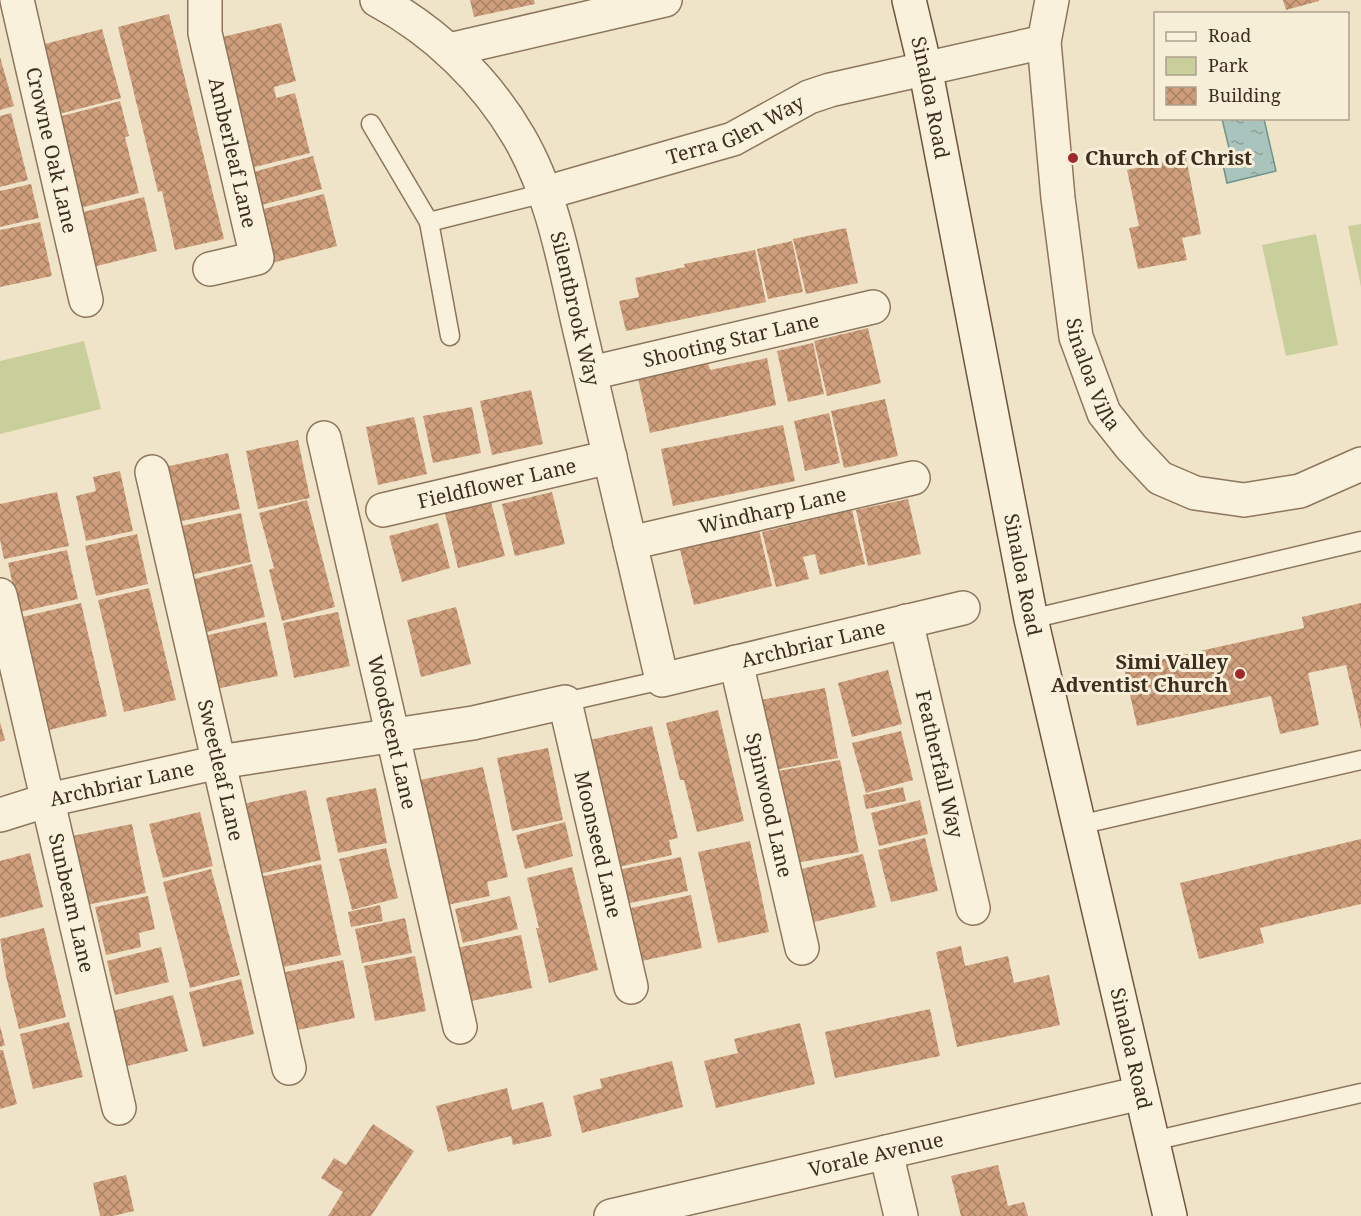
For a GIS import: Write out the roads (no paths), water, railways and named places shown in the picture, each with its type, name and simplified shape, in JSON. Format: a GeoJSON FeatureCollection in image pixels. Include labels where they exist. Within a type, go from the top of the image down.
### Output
{"type":"FeatureCollection","features":[{"type":"Feature","properties":{"kind":"street","name":"Crowne Oak Lane"},"geometry":{"type":"LineString","coordinates":[[16,0],[86,300]]}},
{"type":"Feature","properties":{"kind":"street","name":"Amberleaf Lane"},"geometry":{"type":"LineString","coordinates":[[205,0],[206,33],[257,258],[210,269]]}},
{"type":"Feature","properties":{"kind":"street","name":"Silentbrook Way"},"geometry":{"type":"LineString","coordinates":[[377,0],[396,10],[449,50],[486,90],[519,137],[545,193],[591,373],[662,680]]}},
{"type":"Feature","properties":{"kind":"street"},"geometry":{"type":"LineString","coordinates":[[449,50],[665,0]]}},
{"type":"Feature","properties":{"kind":"street","name":"Sinaloa Road"},"geometry":{"type":"LineString","coordinates":[[909,0],[933,66],[1031,619],[1170,1216]]}},
{"type":"Feature","properties":{"kind":"street","name":"Sinaloa Villa"},"geometry":{"type":"LineString","coordinates":[[1052,0],[1044,42],[1058,198],[1076,337],[1104,413],[1160,478],[1195,493],[1244,500],[1300,490],[1361,464]]}},
{"type":"Feature","properties":{"kind":"street"},"geometry":{"type":"LineString","coordinates":[[933,66],[1044,42]]}},
{"type":"Feature","properties":{"kind":"street","name":"Terra Glen Way"},"geometry":{"type":"LineString","coordinates":[[545,193],[733,139],[809,97],[830,90],[933,66]]}},
{"type":"Feature","properties":{"kind":"street","name":"Shooting Star Lane"},"geometry":{"type":"LineString","coordinates":[[591,373],[873,307]]}},
{"type":"Feature","properties":{"kind":"street","name":"Woodscent Lane"},"geometry":{"type":"LineString","coordinates":[[324,438],[460,1027]]}},
{"type":"Feature","properties":{"kind":"street","name":"Fieldflower Lane"},"geometry":{"type":"LineString","coordinates":[[382,510],[610,457]]}},
{"type":"Feature","properties":{"kind":"street","name":"Sweetleaf Lane"},"geometry":{"type":"LineString","coordinates":[[152,472],[289,1068]]}},
{"type":"Feature","properties":{"kind":"street","name":"Windharp Lane"},"geometry":{"type":"LineString","coordinates":[[630,543],[913,478]]}},
{"type":"Feature","properties":{"kind":"street","name":"Sunbeam Lane"},"geometry":{"type":"LineString","coordinates":[[0,595],[119,1108]]}},
{"type":"Feature","properties":{"kind":"street","name":"Archbriar Lane"},"geometry":{"type":"LineString","coordinates":[[662,680],[963,608]]}},
{"type":"Feature","properties":{"kind":"street","name":"Featherfall Way"},"geometry":{"type":"LineString","coordinates":[[906,621],[973,908]]}},
{"type":"Feature","properties":{"kind":"street","name":"Spinwood Lane"},"geometry":{"type":"LineString","coordinates":[[736,662],[802,948]]}},
{"type":"Feature","properties":{"kind":"street","name":"Archbriar Lane"},"geometry":{"type":"LineString","coordinates":[[0,815],[48,800],[219,762],[473,723],[565,702]]}},
{"type":"Feature","properties":{"kind":"street","name":"Moonseed Lane"},"geometry":{"type":"LineString","coordinates":[[565,702],[631,987]]}},
{"type":"Feature","properties":{"kind":"street","name":"Vorale Avenue"},"geometry":{"type":"LineString","coordinates":[[611,1216],[1142,1093]]}},
{"type":"Feature","properties":{"kind":"street"},"geometry":{"type":"LineString","coordinates":[[886,1152],[901,1216]]}},
{"type":"Feature","properties":{"kind":"lane"},"geometry":{"type":"LineString","coordinates":[[371,124],[429,222],[450,336]]}},
{"type":"Feature","properties":{"kind":"lane"},"geometry":{"type":"LineString","coordinates":[[429,222],[545,193]]}},
{"type":"Feature","properties":{"kind":"lane"},"geometry":{"type":"LineString","coordinates":[[1031,619],[1361,541]]}},
{"type":"Feature","properties":{"kind":"lane"},"geometry":{"type":"LineString","coordinates":[[565,702],[662,680]]}},
{"type":"Feature","properties":{"kind":"lane"},"geometry":{"type":"LineString","coordinates":[[1079,825],[1361,760]]}},
{"type":"Feature","properties":{"kind":"lane"},"geometry":{"type":"LineString","coordinates":[[1152,1141],[1361,1093]]}},
{"type":"Feature","properties":{"kind":"water"},"geometry":{"type":"Polygon","coordinates":[[[1222,120],[1264,120],[1276,171],[1227,183],[1223,165],[1230,152],[1222,120]]]}},
{"type":"Feature","properties":{"kind":"place","name":"Church of Christ"},"geometry":{"type":"Point","coordinates":[1073,158]}},
{"type":"Feature","properties":{"kind":"place","name":"Simi Valley Adventist Church"},"geometry":{"type":"Point","coordinates":[1240,674]}}]}
